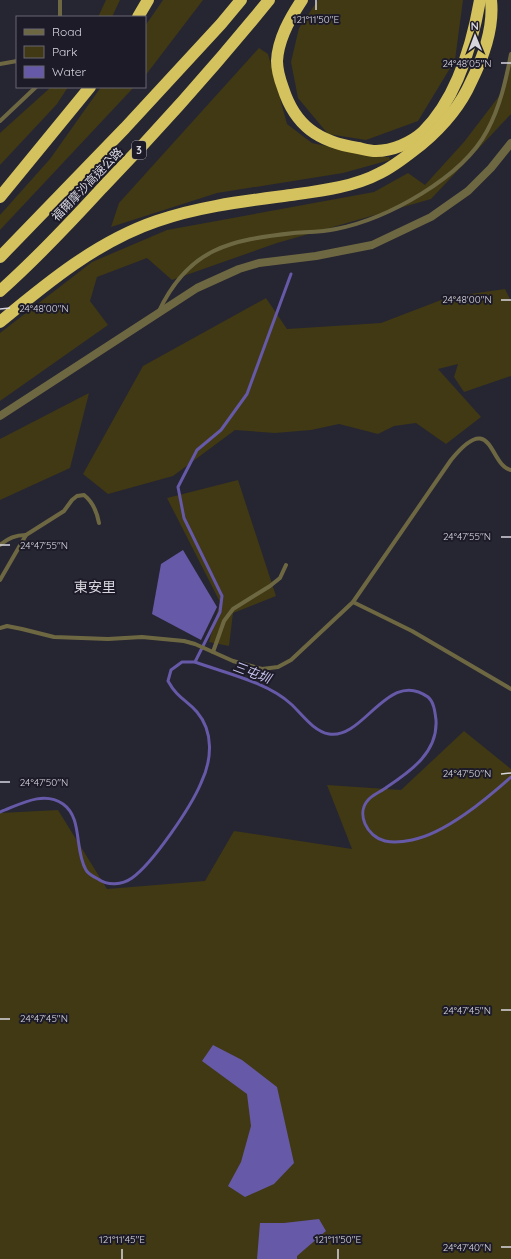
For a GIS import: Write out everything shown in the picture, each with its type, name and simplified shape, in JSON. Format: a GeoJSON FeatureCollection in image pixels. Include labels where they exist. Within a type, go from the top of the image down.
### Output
{"type":"FeatureCollection","features":[{"type":"Feature","properties":{"kind":"highway"},"geometry":{"type":"LineString","coordinates":[[139,16],[148,0]]}},
{"type":"Feature","properties":{"kind":"highway","name":"福爾摩沙高速公路"},"geometry":{"type":"LineString","coordinates":[[0,257],[125,128],[221,24],[241,0]]}},
{"type":"Feature","properties":{"kind":"highway","name":"福爾摩沙高速公路"},"geometry":{"type":"LineString","coordinates":[[0,292],[28,266],[142,147],[234,44],[269,0]]}},
{"type":"Feature","properties":{"kind":"highway"},"geometry":{"type":"LineString","coordinates":[[302,0],[288,22],[280,43],[277,62],[281,83],[288,105],[298,120],[315,134],[336,144],[376,151],[396,147],[412,140],[422,132],[435,117],[452,91],[464,62],[474,32],[480,0]]}},
{"type":"Feature","properties":{"kind":"highway"},"geometry":{"type":"LineString","coordinates":[[0,322],[67,269],[107,244],[156,221],[208,207],[319,191],[356,182],[380,173],[407,156],[441,128],[465,94],[481,62],[487,39],[491,0]]}},
{"type":"Feature","properties":{"kind":"highway"},"geometry":{"type":"LineString","coordinates":[[0,197],[89,88]]}},
{"type":"Feature","properties":{"kind":"street"},"geometry":{"type":"LineString","coordinates":[[0,416],[197,288],[239,269],[259,263],[316,256],[372,245],[431,217],[468,191],[491,168],[511,143]]}},
{"type":"Feature","properties":{"kind":"lane"},"geometry":{"type":"LineString","coordinates":[[60,0],[60,16]]}},
{"type":"Feature","properties":{"kind":"lane"},"geometry":{"type":"LineString","coordinates":[[158,313],[173,284],[187,268],[214,250],[247,239],[336,229],[374,219],[425,192],[465,160],[487,132],[499,106],[511,54]]}},
{"type":"Feature","properties":{"kind":"lane"},"geometry":{"type":"LineString","coordinates":[[0,64],[16,61]]}},
{"type":"Feature","properties":{"kind":"lane"},"geometry":{"type":"LineString","coordinates":[[0,121],[35,88]]}},
{"type":"Feature","properties":{"kind":"lane"},"geometry":{"type":"LineString","coordinates":[[0,628],[7,626],[54,637],[74,639],[142,637],[196,644],[233,661],[262,669],[278,667],[291,660],[353,602],[451,460],[463,445],[474,440],[484,440],[492,446],[499,460],[507,469],[511,470]]}},
{"type":"Feature","properties":{"kind":"lane"},"geometry":{"type":"LineString","coordinates":[[0,580],[26,535],[64,511],[77,496],[84,494],[89,499],[97,512],[100,523]]}},
{"type":"Feature","properties":{"kind":"lane"},"geometry":{"type":"LineString","coordinates":[[0,545],[9,538],[18,535],[26,535]]}},
{"type":"Feature","properties":{"kind":"lane"},"geometry":{"type":"LineString","coordinates":[[213,652],[224,621],[233,609],[280,578],[286,565]]}},
{"type":"Feature","properties":{"kind":"lane"},"geometry":{"type":"LineString","coordinates":[[353,602],[412,631],[511,689]]}},
{"type":"Feature","properties":{"kind":"green space"},"geometry":{"type":"Polygon","coordinates":[[[106,0],[120,0],[112,16],[98,16],[106,0]]]}},
{"type":"Feature","properties":{"kind":"green space"},"geometry":{"type":"Polygon","coordinates":[[[163,0],[203,0],[146,75],[146,25],[163,0]]]}},
{"type":"Feature","properties":{"kind":"green space"},"geometry":{"type":"Polygon","coordinates":[[[318,0],[463,0],[455,60],[418,121],[366,140],[328,134],[298,98],[291,62],[299,28],[318,0]]]}},
{"type":"Feature","properties":{"kind":"green space"},"geometry":{"type":"Polygon","coordinates":[[[259,48],[268,54],[287,124],[312,143],[378,157],[389,157],[390,160],[343,173],[217,193],[111,227],[119,203],[259,48]]]}},
{"type":"Feature","properties":{"kind":"green space"},"geometry":{"type":"Polygon","coordinates":[[[511,59],[511,114],[431,199],[277,243],[172,280],[147,258],[97,277],[90,301],[108,325],[0,401],[0,333],[92,262],[167,230],[374,192],[408,173],[425,185],[464,142],[503,91],[511,59]]]}},
{"type":"Feature","properties":{"kind":"green space"},"geometry":{"type":"Polygon","coordinates":[[[50,88],[67,88],[57,104],[0,165],[0,133],[50,88]]]}},
{"type":"Feature","properties":{"kind":"green space"},"geometry":{"type":"Polygon","coordinates":[[[100,88],[133,88],[0,230],[0,215],[50,159],[100,88]]]}},
{"type":"Feature","properties":{"kind":"green space"},"geometry":{"type":"Polygon","coordinates":[[[505,289],[511,301],[511,376],[464,392],[454,377],[458,364],[438,369],[481,417],[446,444],[416,423],[394,426],[378,434],[339,424],[311,430],[275,433],[235,430],[173,476],[108,494],[83,474],[143,366],[266,298],[287,329],[381,323],[449,297],[505,289]]]}},
{"type":"Feature","properties":{"kind":"green space"},"geometry":{"type":"Polygon","coordinates":[[[89,393],[70,468],[0,500],[0,439],[89,393]]]}},
{"type":"Feature","properties":{"kind":"green space"},"geometry":{"type":"Polygon","coordinates":[[[238,480],[276,596],[233,613],[229,646],[209,642],[220,602],[167,498],[238,480]]]}},
{"type":"Feature","properties":{"kind":"green space"},"geometry":{"type":"Polygon","coordinates":[[[464,731],[511,769],[511,1259],[0,1259],[0,813],[58,810],[107,889],[205,881],[234,831],[352,849],[327,785],[401,790],[464,731]]]}},
{"type":"Feature","properties":{"kind":"water"},"geometry":{"type":"Polygon","coordinates":[[[183,550],[217,607],[201,640],[152,614],[161,564],[183,550]]]}},
{"type":"Feature","properties":{"kind":"water"},"geometry":{"type":"Polygon","coordinates":[[[213,1045],[242,1060],[277,1087],[294,1163],[274,1184],[245,1197],[228,1186],[241,1162],[251,1126],[247,1094],[202,1061],[213,1045]]]}},
{"type":"Feature","properties":{"kind":"water"},"geometry":{"type":"Polygon","coordinates":[[[319,1219],[326,1231],[297,1256],[297,1259],[257,1259],[260,1223],[284,1223],[319,1219]]]}},
{"type":"Feature","properties":{"kind":"waterway"},"geometry":{"type":"LineString","coordinates":[[195,662],[220,612],[222,596],[184,518],[178,487],[197,450],[221,430],[247,394],[291,274]]}},
{"type":"Feature","properties":{"kind":"waterway","name":"三屯圳"},"geometry":{"type":"LineString","coordinates":[[0,812],[31,800],[47,798],[55,800],[63,804],[73,817],[82,862],[88,873],[106,883],[115,884],[124,882],[141,871],[171,834],[189,806],[205,774],[209,756],[209,737],[203,720],[197,712],[175,692],[168,681],[171,670],[182,662],[195,662],[258,684],[281,696],[313,726],[329,734],[342,733],[354,727],[388,698],[401,691],[414,691],[428,697],[433,704],[436,720],[433,742],[428,751],[414,767],[369,799],[365,805],[363,811],[365,824],[368,830],[379,839],[395,842],[409,841],[438,830],[477,805],[511,777]]}},
{"type":"Feature","properties":{"kind":"district","name":"東安里"},"geometry":{"type":"Point","coordinates":[95,587]}}]}
